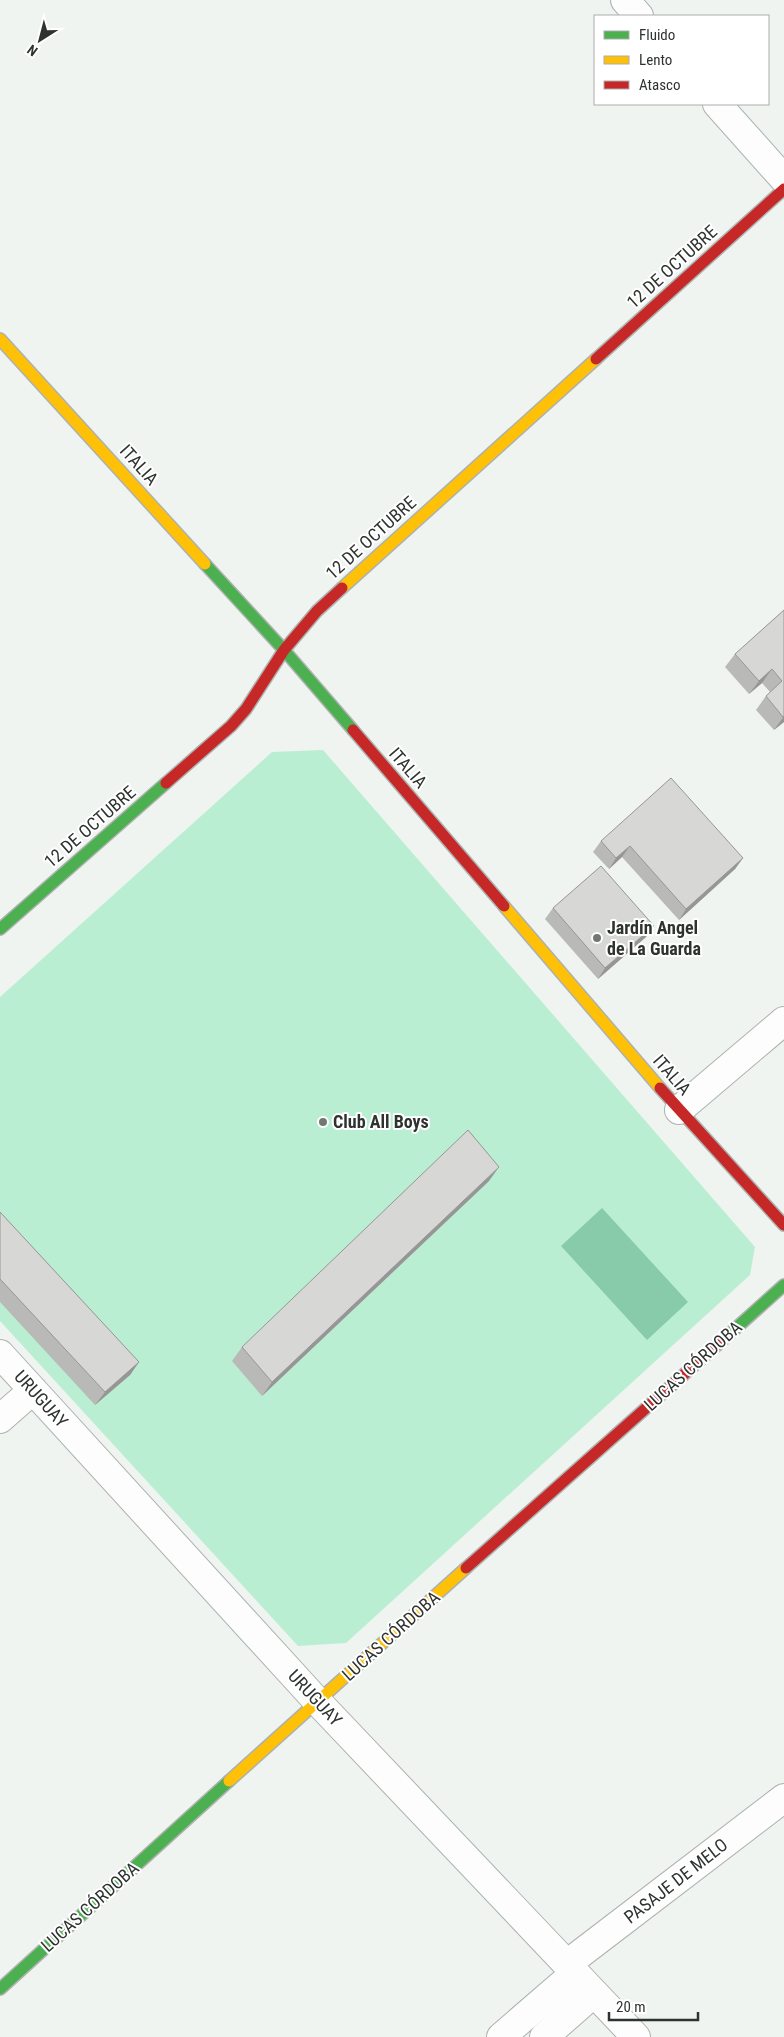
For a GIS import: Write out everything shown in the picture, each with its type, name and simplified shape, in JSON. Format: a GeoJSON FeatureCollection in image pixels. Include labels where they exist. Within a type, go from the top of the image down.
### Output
{"type":"FeatureCollection","features":[{"type":"Feature","properties":{"kind":"street"},"geometry":{"type":"LineString","coordinates":[[625,0],[638,15]]}},
{"type":"Feature","properties":{"kind":"street"},"geometry":{"type":"LineString","coordinates":[[718,105],[784,179]]}},
{"type":"Feature","properties":{"kind":"street","name":"12 DE OCTUBRE"},"geometry":{"type":"LineString","coordinates":[[0,929],[231,726],[246,709],[284,650],[317,611],[784,189]]}},
{"type":"Feature","properties":{"kind":"street","name":"ITALIA"},"geometry":{"type":"LineString","coordinates":[[0,339],[284,650],[679,1110],[784,1225]]}},
{"type":"Feature","properties":{"kind":"street"},"geometry":{"type":"LineString","coordinates":[[679,1110],[784,1021]]}},
{"type":"Feature","properties":{"kind":"street","name":"LUCAS CÓRDOBA"},"geometry":{"type":"LineString","coordinates":[[0,1989],[317,1701],[784,1285]]}},
{"type":"Feature","properties":{"kind":"street","name":"URUGUAY"},"geometry":{"type":"LineString","coordinates":[[0,1354],[317,1701],[636,2037]]}},
{"type":"Feature","properties":{"kind":"street"},"geometry":{"type":"LineString","coordinates":[[0,1419],[33,1390]]}},
{"type":"Feature","properties":{"kind":"street","name":"PASAJE DE MELO"},"geometry":{"type":"LineString","coordinates":[[501,2037],[571,1969],[784,1798]]}},
{"type":"Feature","properties":{"kind":"street"},"geometry":{"type":"LineString","coordinates":[[544,2037],[594,1993]]}},
{"type":"Feature","properties":{"kind":"shaded area","name":"Club All Boys"},"geometry":{"type":"Polygon","coordinates":[[[323,750],[755,1247],[750,1275],[346,1643],[298,1646],[0,1321],[0,997],[272,752],[323,750]]]}},
{"type":"Feature","properties":{"kind":"shaded area"},"geometry":{"type":"Polygon","coordinates":[[[602,1208],[688,1302],[647,1340],[561,1246],[602,1208]]]}},
{"type":"Feature","properties":{"kind":"building"},"geometry":{"type":"Polygon","coordinates":[[[784,610],[783,717],[766,696],[782,681],[772,669],[759,681],[735,654],[784,610]]]}},
{"type":"Feature","properties":{"kind":"building"},"geometry":{"type":"Polygon","coordinates":[[[671,778],[743,858],[686,909],[630,846],[616,858],[601,841],[671,778]]]}},
{"type":"Feature","properties":{"kind":"building"},"geometry":{"type":"Polygon","coordinates":[[[601,866],[654,926],[605,968],[553,908],[601,866]]]}},
{"type":"Feature","properties":{"kind":"building"},"geometry":{"type":"Polygon","coordinates":[[[468,1130],[499,1167],[272,1382],[242,1347],[468,1130]]]}},
{"type":"Feature","properties":{"kind":"building"},"geometry":{"type":"Polygon","coordinates":[[[0,1212],[139,1362],[105,1392],[0,1279],[0,1212]]]}},
{"type":"Feature","properties":{"kind":"traffic: fast"},"geometry":{"type":"LineString","coordinates":[[205,564],[284,650],[353,730]]}},
{"type":"Feature","properties":{"kind":"traffic: fast"},"geometry":{"type":"LineString","coordinates":[[0,929],[166,783]]}},
{"type":"Feature","properties":{"kind":"traffic: fast"},"geometry":{"type":"LineString","coordinates":[[725,1338],[784,1285]]}},
{"type":"Feature","properties":{"kind":"traffic: fast"},"geometry":{"type":"LineString","coordinates":[[0,1989],[229,1781]]}},
{"type":"Feature","properties":{"kind":"traffic: slow"},"geometry":{"type":"LineString","coordinates":[[0,339],[205,564]]}},
{"type":"Feature","properties":{"kind":"traffic: slow"},"geometry":{"type":"LineString","coordinates":[[342,588],[596,359]]}},
{"type":"Feature","properties":{"kind":"traffic: slow"},"geometry":{"type":"LineString","coordinates":[[504,906],[660,1088]]}},
{"type":"Feature","properties":{"kind":"traffic: slow"},"geometry":{"type":"LineString","coordinates":[[229,1781],[466,1568]]}},
{"type":"Feature","properties":{"kind":"traffic: jam"},"geometry":{"type":"LineString","coordinates":[[596,359],[784,189]]}},
{"type":"Feature","properties":{"kind":"traffic: jam"},"geometry":{"type":"LineString","coordinates":[[166,783],[231,726],[246,709],[284,650],[317,611],[342,588]]}},
{"type":"Feature","properties":{"kind":"traffic: jam"},"geometry":{"type":"LineString","coordinates":[[353,730],[504,906]]}},
{"type":"Feature","properties":{"kind":"traffic: jam"},"geometry":{"type":"LineString","coordinates":[[660,1088],[784,1225]]}},
{"type":"Feature","properties":{"kind":"traffic: jam"},"geometry":{"type":"LineString","coordinates":[[466,1568],[725,1338]]}},
{"type":"Feature","properties":{"kind":"place","name":"Jardín Angel de La Guarda"},"geometry":{"type":"Point","coordinates":[597,938]}},
{"type":"Feature","properties":{"kind":"place","name":"Club All Boys"},"geometry":{"type":"Point","coordinates":[323,1122]}}]}
